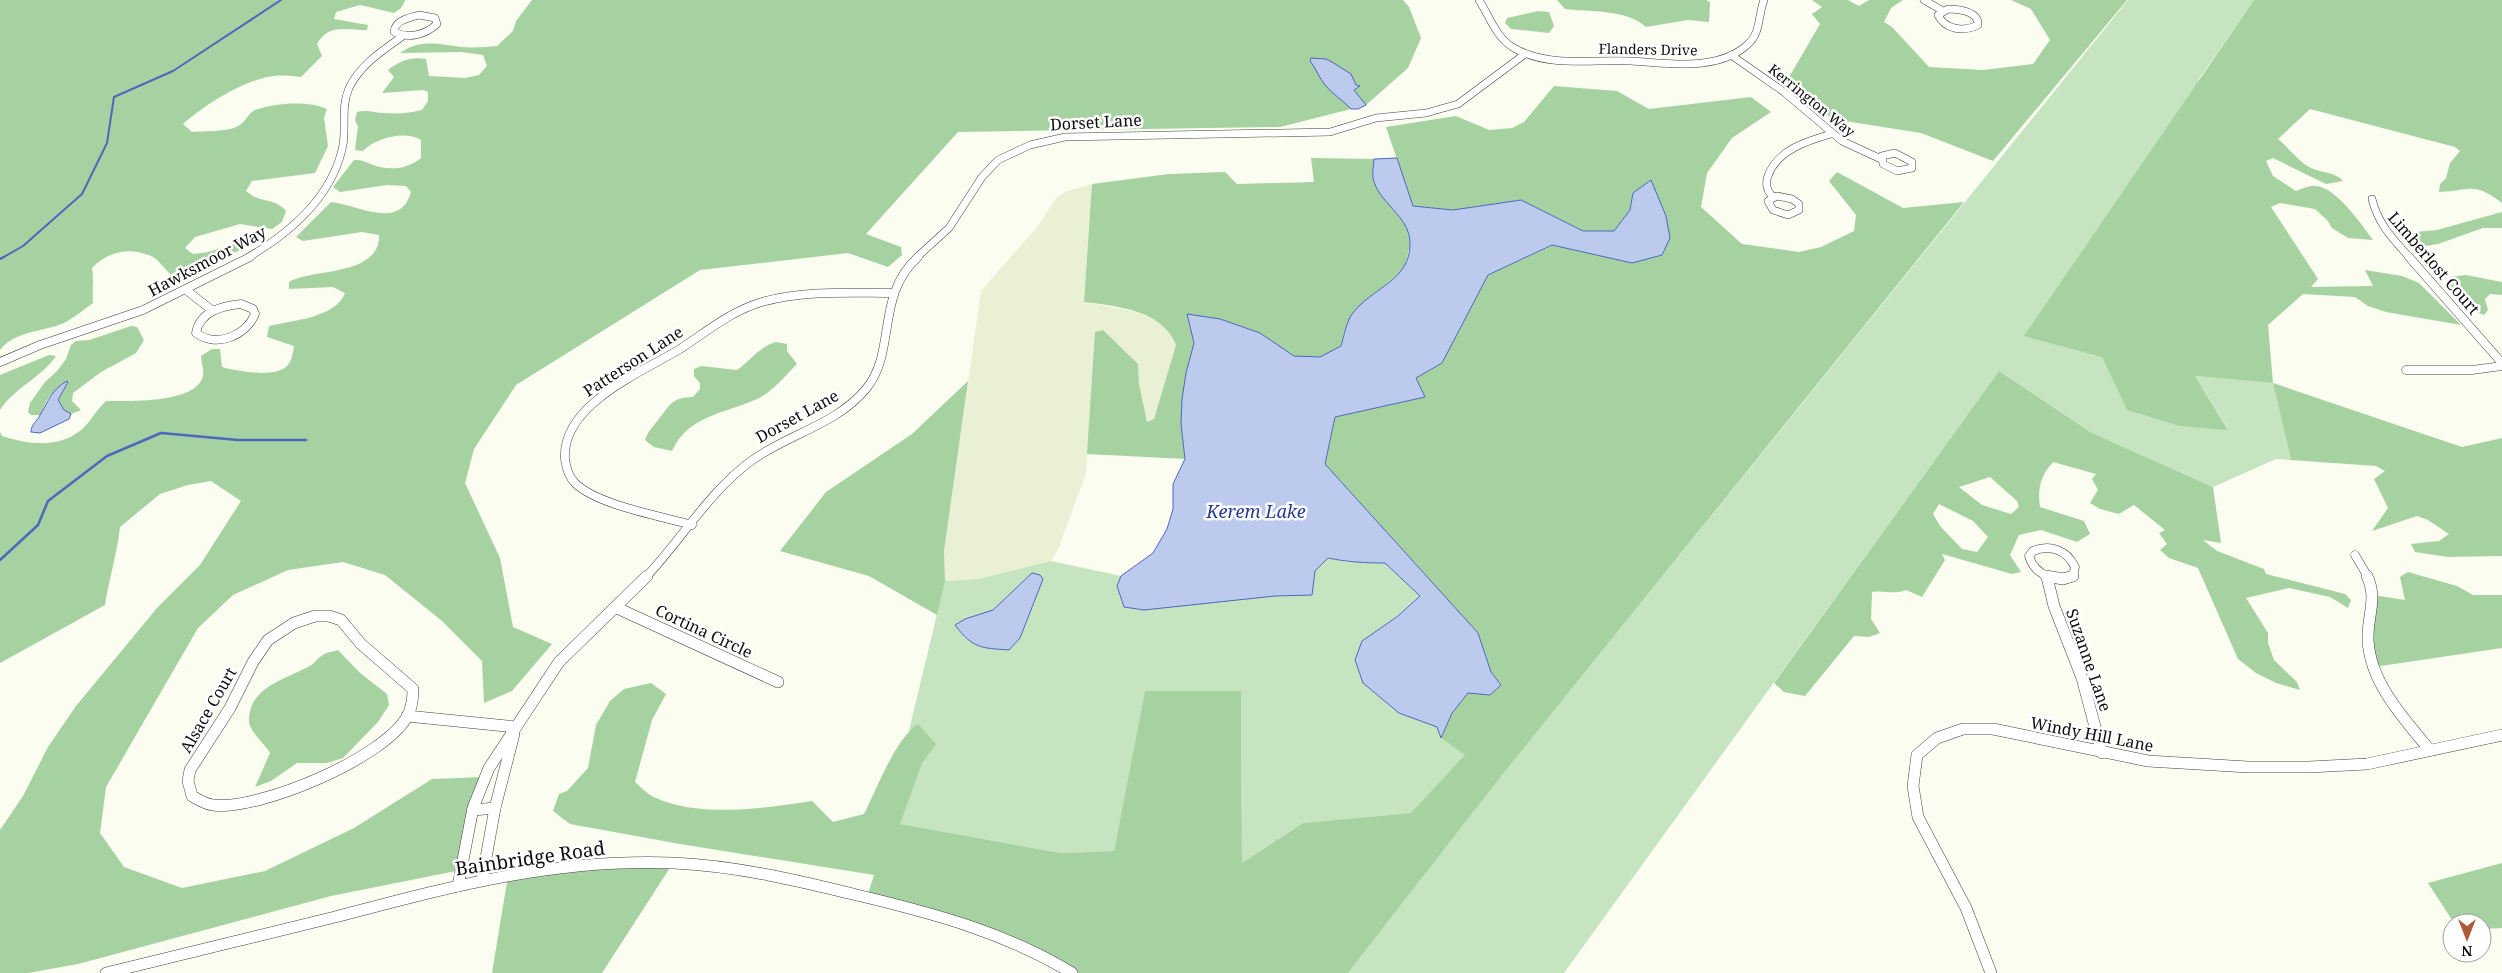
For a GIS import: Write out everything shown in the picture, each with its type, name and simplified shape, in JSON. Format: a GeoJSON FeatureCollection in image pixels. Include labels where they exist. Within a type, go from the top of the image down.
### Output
{"type":"FeatureCollection","features":[{"type":"Feature","properties":{"kind":"street"},"geometry":{"type":"LineString","coordinates":[[1479,0],[1497,35],[1511,47],[1525,54]]}},
{"type":"Feature","properties":{"kind":"street","name":"Flanders Drive"},"geometry":{"type":"LineString","coordinates":[[1525,54],[1562,61],[1626,60],[1677,64],[1711,61],[1731,55],[1744,48],[1755,37],[1759,29],[1760,7],[1764,0]]}},
{"type":"Feature","properties":{"kind":"street"},"geometry":{"type":"LineString","coordinates":[[1924,0],[1943,11],[1955,9],[1968,12],[1978,19],[1978,25],[1970,29],[1951,27],[1938,18],[1943,11]]}},
{"type":"Feature","properties":{"kind":"street","name":"Hawksmoor Way"},"geometry":{"type":"LineString","coordinates":[[0,362],[32,348],[130,316],[186,290],[275,242],[306,213],[319,196],[338,157],[344,138],[344,109],[349,88],[365,67],[403,36],[416,35],[429,30],[437,20],[425,15],[405,18],[394,28],[397,34],[403,36]]}},
{"type":"Feature","properties":{"kind":"street","name":"Dorset Lane"},"geometry":{"type":"LineString","coordinates":[[458,886],[467,831],[482,783],[549,675],[567,654],[617,608],[692,525],[729,480],[757,457],[827,422],[856,401],[874,379],[894,293],[908,266],[949,229],[966,208],[989,169],[1006,156],[1028,145],[1054,138],[1076,136],[1319,134],[1376,118],[1426,113],[1458,104],[1474,94],[1525,54]]}},
{"type":"Feature","properties":{"kind":"street","name":"Kerrington Way"},"geometry":{"type":"LineString","coordinates":[[1731,55],[1791,98],[1832,134],[1854,150],[1880,159]]}},
{"type":"Feature","properties":{"kind":"street"},"geometry":{"type":"LineString","coordinates":[[1773,197],[1768,192],[1767,185],[1768,176],[1776,163],[1794,148],[1832,134]]}},
{"type":"Feature","properties":{"kind":"street","name":"Limberlost Court"},"geometry":{"type":"LineString","coordinates":[[2372,199],[2376,216],[2383,227],[2502,365]]}},
{"type":"Feature","properties":{"kind":"street"},"geometry":{"type":"LineString","coordinates":[[186,290],[213,311]]}},
{"type":"Feature","properties":{"kind":"street","name":"Patterson Lane"},"geometry":{"type":"LineString","coordinates":[[692,525],[595,495],[575,482],[568,473],[564,455],[567,438],[578,419],[601,398],[748,306],[788,296],[894,293]]}},
{"type":"Feature","properties":{"kind":"street"},"geometry":{"type":"LineString","coordinates":[[241,304],[248,306],[255,314],[254,319],[243,330],[224,338],[206,339],[196,332],[196,327],[205,316],[213,311],[241,304]]}},
{"type":"Feature","properties":{"kind":"street"},"geometry":{"type":"LineString","coordinates":[[2406,370],[2472,370],[2502,365]]}},
{"type":"Feature","properties":{"kind":"street","name":"Suzanne Lane"},"geometry":{"type":"LineString","coordinates":[[2047,577],[2062,580],[2068,579],[2073,576],[2075,567],[2064,553],[2049,547],[2036,548],[2030,554],[2031,564],[2047,577],[2049,590],[2074,652],[2091,707],[2102,753]]}},
{"type":"Feature","properties":{"kind":"street"},"geometry":{"type":"LineString","coordinates":[[2355,555],[2368,578],[2373,595],[2368,643],[2374,667],[2405,721],[2429,749]]}},
{"type":"Feature","properties":{"kind":"street","name":"Cortina Circle"},"geometry":{"type":"LineString","coordinates":[[617,608],[778,682]]}},
{"type":"Feature","properties":{"kind":"street","name":"Alsace Court"},"geometry":{"type":"LineString","coordinates":[[315,616],[330,616],[341,620],[361,644],[413,689],[413,702],[407,716],[391,734],[369,751],[340,770],[303,787],[267,798],[226,805],[212,805],[192,796],[188,781],[190,770],[231,705],[254,658],[264,643],[280,629],[296,622],[315,616]]}},
{"type":"Feature","properties":{"kind":"street"},"geometry":{"type":"LineString","coordinates":[[407,716],[516,727]]}},
{"type":"Feature","properties":{"kind":"street","name":"Dorset Lane"},"geometry":{"type":"LineString","coordinates":[[482,880],[495,808],[516,727]]}},
{"type":"Feature","properties":{"kind":"street","name":"Windy Hill Lane"},"geometry":{"type":"LineString","coordinates":[[1991,973],[1966,908],[1918,817],[1913,786],[1917,755],[1937,738],[1963,730],[1993,730],[2148,761],[2309,767],[2367,764],[2429,749],[2502,735]]}},
{"type":"Feature","properties":{"kind":"street"},"geometry":{"type":"LineString","coordinates":[[473,810],[495,808]]}},
{"type":"Feature","properties":{"kind":"street","name":"Bainbridge Road"},"geometry":{"type":"LineString","coordinates":[[106,973],[482,880],[552,869],[612,863],[693,864],[757,872],[953,919],[1006,938],[1072,973]]}},
{"type":"Feature","properties":{"kind":"green space"},"geometry":{"type":"Polygon","coordinates":[[[0,0],[405,1],[401,8],[394,13],[360,5],[336,12],[334,19],[368,25],[367,30],[332,30],[321,37],[317,44],[322,56],[301,77],[274,76],[250,82],[214,101],[183,124],[192,132],[222,130],[240,125],[255,110],[272,106],[310,104],[327,109],[324,118],[328,146],[315,173],[252,181],[246,191],[256,198],[277,204],[286,211],[282,222],[272,229],[240,224],[195,237],[185,248],[193,254],[209,252],[244,240],[254,244],[175,279],[153,257],[128,251],[113,254],[98,262],[92,268],[93,303],[64,323],[21,335],[0,350],[0,0]]]}},
{"type":"Feature","properties":{"kind":"green space"},"geometry":{"type":"Polygon","coordinates":[[[532,0],[1403,0],[1409,7],[1421,38],[1408,68],[1366,105],[1358,109],[1351,109],[1280,127],[958,132],[866,234],[901,247],[902,255],[888,267],[848,253],[700,270],[516,385],[474,449],[465,483],[500,558],[513,627],[552,644],[512,691],[484,703],[482,661],[442,621],[385,575],[343,562],[288,570],[233,595],[198,628],[106,787],[100,833],[124,867],[182,888],[265,871],[354,828],[432,779],[485,777],[461,870],[331,896],[78,964],[28,973],[0,973],[0,830],[23,796],[48,747],[76,706],[157,608],[200,565],[241,501],[211,481],[188,485],[160,494],[120,527],[105,605],[0,663],[0,432],[2,436],[22,441],[52,443],[71,437],[80,431],[106,401],[160,399],[189,391],[199,384],[203,375],[201,356],[212,349],[220,349],[222,367],[229,369],[266,373],[275,372],[288,365],[294,346],[267,337],[269,326],[301,320],[323,313],[333,308],[345,293],[333,287],[289,289],[289,282],[357,265],[369,258],[376,249],[379,235],[362,232],[303,241],[296,237],[331,202],[377,213],[388,213],[398,210],[406,204],[411,192],[406,186],[387,185],[340,192],[333,187],[354,160],[379,167],[398,168],[410,165],[421,158],[421,140],[407,136],[382,139],[368,146],[363,151],[355,150],[358,127],[355,120],[357,112],[408,113],[422,110],[428,101],[428,92],[423,90],[382,93],[394,77],[388,70],[406,60],[426,59],[429,76],[465,78],[479,75],[487,66],[483,55],[461,52],[400,53],[422,44],[466,47],[497,46],[513,31],[516,21],[532,0]]]}},
{"type":"Feature","properties":{"kind":"green space"},"geometry":{"type":"Polygon","coordinates":[[[1557,0],[1706,0],[1710,2],[1709,22],[1688,20],[1646,27],[1638,21],[1618,14],[1565,9],[1557,0]]]}},
{"type":"Feature","properties":{"kind":"green space"},"geometry":{"type":"Polygon","coordinates":[[[1812,0],[1848,0],[1859,6],[1869,0],[1903,0],[1891,8],[1884,22],[1892,27],[1929,67],[1983,70],[2033,64],[2050,40],[2031,9],[2011,0],[2127,0],[1993,161],[1921,133],[1832,119],[1788,79],[1820,24],[1812,14],[1822,7],[1812,0]]]}},
{"type":"Feature","properties":{"kind":"green space"},"geometry":{"type":"Polygon","coordinates":[[[2128,0],[2254,0],[2199,79],[2102,357],[2127,410],[2179,426],[2228,429],[2195,376],[2273,383],[2291,460],[2276,459],[2213,487],[2092,433],[1999,371],[1564,973],[1348,973],[1499,779],[2128,0]]]}},
{"type":"Feature","properties":{"kind":"green space"},"geometry":{"type":"Polygon","coordinates":[[[2254,0],[2502,0],[2502,203],[2478,190],[2465,189],[2439,192],[2440,184],[2446,178],[2450,163],[2460,151],[2455,147],[2310,109],[2278,139],[2306,165],[2315,170],[2337,176],[2343,181],[2326,184],[2273,158],[2266,161],[2273,176],[2296,191],[2316,186],[2332,193],[2355,216],[2373,240],[2348,238],[2332,228],[2327,220],[2315,209],[2280,203],[2271,207],[2318,279],[2311,287],[2373,286],[2365,270],[2402,276],[2419,283],[2461,325],[2386,312],[2368,306],[2355,297],[2303,294],[2268,325],[2273,383],[2195,376],[2228,430],[2179,426],[2127,410],[2102,357],[2024,336],[2254,0]]]}},
{"type":"Feature","properties":{"kind":"green space"},"geometry":{"type":"Polygon","coordinates":[[[1538,11],[1549,12],[1554,26],[1549,33],[1511,29],[1505,23],[1507,18],[1538,11]]]}},
{"type":"Feature","properties":{"kind":"green space"},"geometry":{"type":"Polygon","coordinates":[[[1554,86],[1617,91],[1649,109],[1751,97],[1771,112],[1732,138],[1707,173],[1701,207],[1742,244],[1799,252],[1821,247],[1854,231],[1856,215],[1829,181],[1837,172],[1903,208],[1964,202],[1499,779],[1348,973],[1063,973],[1037,953],[867,897],[874,875],[680,844],[570,824],[553,811],[559,794],[567,791],[588,768],[596,725],[610,701],[624,689],[651,683],[666,694],[652,720],[635,782],[656,798],[692,808],[733,810],[812,801],[833,822],[864,814],[894,752],[910,731],[918,724],[936,744],[922,763],[900,824],[1061,853],[1114,851],[1145,691],[1241,691],[1242,863],[1303,823],[1411,813],[1465,755],[1441,738],[1452,713],[1468,692],[1490,695],[1501,685],[1491,672],[1478,633],[1325,464],[1335,417],[1425,397],[1416,378],[1442,363],[1488,275],[1553,245],[1632,263],[1633,193],[1630,210],[1614,231],[1583,231],[1521,200],[1453,210],[1413,206],[1386,127],[1456,116],[1489,130],[1512,128],[1524,122],[1554,86]]]}},
{"type":"Feature","properties":{"kind":"green space"},"geometry":{"type":"Polygon","coordinates":[[[1311,158],[1374,159],[1373,179],[1408,228],[1410,244],[1405,268],[1352,314],[1344,332],[1341,346],[1320,357],[1294,356],[1259,333],[1220,319],[1194,343],[1186,373],[1181,424],[1185,459],[1087,454],[1095,332],[1103,330],[1138,364],[1139,384],[1147,422],[1154,419],[1176,345],[1170,333],[1150,317],[1124,308],[1084,302],[1092,184],[1169,174],[1225,172],[1237,184],[1314,182],[1311,158]]]}},
{"type":"Feature","properties":{"kind":"green space"},"geometry":{"type":"Polygon","coordinates":[[[1092,184],[1084,302],[1133,311],[1160,322],[1172,334],[1176,345],[1154,419],[1146,422],[1139,384],[1138,364],[1090,416],[1086,473],[1059,547],[1051,561],[978,579],[945,581],[944,551],[981,291],[1038,226],[1057,197],[1067,191],[1092,184]]]}},
{"type":"Feature","properties":{"kind":"green space"},"geometry":{"type":"Polygon","coordinates":[[[2502,212],[2502,228],[2483,228],[2438,244],[2419,247],[2411,239],[2415,232],[2437,230],[2502,212]]]}},
{"type":"Feature","properties":{"kind":"green space"},"geometry":{"type":"Polygon","coordinates":[[[2466,275],[2502,282],[2502,295],[2490,294],[2485,299],[2488,310],[2484,315],[2471,310],[2446,282],[2451,277],[2466,275]]]}},
{"type":"Feature","properties":{"kind":"green space"},"geometry":{"type":"Polygon","coordinates":[[[131,326],[137,327],[144,340],[136,353],[101,372],[73,393],[72,401],[81,410],[71,414],[64,410],[58,400],[68,382],[51,395],[41,415],[31,415],[28,412],[30,403],[45,382],[66,359],[71,345],[76,341],[89,340],[131,326]]]}},
{"type":"Feature","properties":{"kind":"green space"},"geometry":{"type":"Polygon","coordinates":[[[776,342],[787,344],[787,351],[797,364],[769,391],[759,398],[698,422],[679,439],[672,451],[654,447],[645,440],[651,429],[672,403],[676,400],[693,397],[700,389],[700,383],[694,376],[694,369],[701,366],[737,370],[760,350],[776,342]]]}},
{"type":"Feature","properties":{"kind":"green space"},"geometry":{"type":"Polygon","coordinates":[[[49,355],[56,356],[50,364],[13,395],[0,410],[0,375],[49,355]]]}},
{"type":"Feature","properties":{"kind":"green space"},"geometry":{"type":"Polygon","coordinates":[[[1999,371],[2092,433],[2213,487],[2221,543],[2203,540],[2217,551],[2264,569],[2266,574],[2345,594],[2351,600],[2348,608],[2330,597],[2289,588],[2246,598],[2268,633],[2268,643],[2274,660],[2297,682],[2300,690],[2276,683],[2256,673],[2238,659],[2198,568],[2169,558],[2160,550],[2167,544],[2159,533],[2165,530],[2134,505],[2119,514],[2100,509],[2090,503],[2098,490],[2092,479],[2096,474],[2053,462],[2045,472],[2041,483],[2039,494],[2040,507],[2084,521],[2090,534],[2077,542],[2041,530],[2019,535],[2010,555],[2021,572],[2012,574],[1942,554],[1945,560],[1922,597],[1906,590],[1898,592],[1872,592],[1871,619],[1880,633],[1869,637],[1854,636],[1805,696],[1784,692],[1774,683],[1999,371]],[[1990,477],[1959,487],[1982,505],[2011,514],[2019,507],[2017,501],[1990,477]],[[1939,504],[1933,514],[1940,526],[1962,549],[1977,552],[1988,537],[1973,521],[1939,504]]]}},
{"type":"Feature","properties":{"kind":"green space"},"geometry":{"type":"Polygon","coordinates":[[[968,381],[944,551],[945,581],[937,615],[869,576],[780,551],[826,492],[912,434],[968,381]]]}},
{"type":"Feature","properties":{"kind":"green space"},"geometry":{"type":"Polygon","coordinates":[[[2273,383],[2462,447],[2502,438],[2502,556],[2448,557],[2415,552],[2411,544],[2439,541],[2449,534],[2428,520],[2417,516],[2372,531],[2388,508],[2374,479],[2385,471],[2376,466],[2291,460],[2273,383]]]}},
{"type":"Feature","properties":{"kind":"green space"},"geometry":{"type":"Polygon","coordinates":[[[1328,558],[1347,562],[1359,560],[1370,563],[1385,563],[1421,596],[1398,616],[1399,713],[1437,727],[1441,738],[1466,755],[1412,813],[1303,823],[1242,863],[1241,692],[1145,692],[1114,851],[1061,853],[887,822],[945,581],[978,579],[1051,561],[1121,576],[1117,586],[1275,596],[1312,595],[1315,571],[1328,558]]]}},
{"type":"Feature","properties":{"kind":"green space"},"geometry":{"type":"Polygon","coordinates":[[[2408,572],[2457,586],[2473,595],[2502,595],[2502,648],[2374,667],[2368,643],[2373,595],[2405,600],[2400,577],[2408,572]]]}},
{"type":"Feature","properties":{"kind":"green space"},"geometry":{"type":"Polygon","coordinates":[[[338,650],[360,673],[387,694],[389,705],[378,722],[343,758],[327,763],[297,763],[271,781],[255,787],[270,753],[250,725],[251,709],[255,700],[261,692],[270,686],[310,666],[324,654],[338,650]]]}},
{"type":"Feature","properties":{"kind":"green space"},"geometry":{"type":"Polygon","coordinates":[[[673,863],[602,973],[492,973],[508,876],[673,863]]]}},
{"type":"Feature","properties":{"kind":"green space"},"geometry":{"type":"Polygon","coordinates":[[[2502,863],[2502,928],[2492,928],[2492,913],[2448,913],[2428,883],[2502,863]]]}},
{"type":"Feature","properties":{"kind":"water"},"geometry":{"type":"Polygon","coordinates":[[[1311,58],[1326,59],[1351,74],[1356,85],[1360,86],[1354,90],[1366,105],[1358,109],[1351,109],[1325,85],[1310,61],[1311,58]]]}},
{"type":"Feature","properties":{"kind":"water","name":"Kerem Lake"},"geometry":{"type":"Polygon","coordinates":[[[1397,158],[1413,206],[1453,210],[1521,200],[1583,231],[1614,231],[1630,210],[1633,193],[1651,180],[1666,216],[1670,238],[1662,255],[1632,263],[1552,245],[1488,275],[1442,363],[1416,378],[1425,397],[1335,417],[1325,464],[1478,633],[1491,672],[1501,685],[1490,695],[1468,693],[1452,713],[1441,738],[1437,727],[1399,713],[1363,683],[1355,660],[1362,641],[1398,616],[1420,596],[1385,563],[1356,562],[1328,558],[1315,571],[1312,595],[1275,596],[1144,610],[1124,607],[1117,586],[1121,576],[1153,553],[1167,529],[1173,509],[1173,484],[1185,459],[1181,424],[1182,399],[1186,373],[1194,343],[1187,314],[1220,319],[1260,333],[1294,356],[1320,357],[1341,346],[1352,314],[1369,297],[1397,275],[1409,256],[1409,233],[1400,217],[1381,195],[1373,178],[1374,159],[1397,158]]]}},
{"type":"Feature","properties":{"kind":"water"},"geometry":{"type":"Polygon","coordinates":[[[67,381],[58,400],[64,410],[71,414],[69,419],[40,433],[31,432],[33,425],[51,396],[57,388],[67,381]]]}},
{"type":"Feature","properties":{"kind":"water"},"geometry":{"type":"Polygon","coordinates":[[[1032,573],[1040,575],[1043,579],[1020,638],[1009,650],[979,646],[961,633],[955,625],[965,619],[993,610],[1032,573]]]}},
{"type":"Feature","properties":{"kind":"waterway"},"geometry":{"type":"LineString","coordinates":[[2,258],[23,246],[82,194],[107,143],[114,97],[173,71],[281,0]]}},
{"type":"Feature","properties":{"kind":"waterway"},"geometry":{"type":"LineString","coordinates":[[0,560],[38,525],[48,501],[107,456],[161,433],[238,440],[306,440]]}}]}
